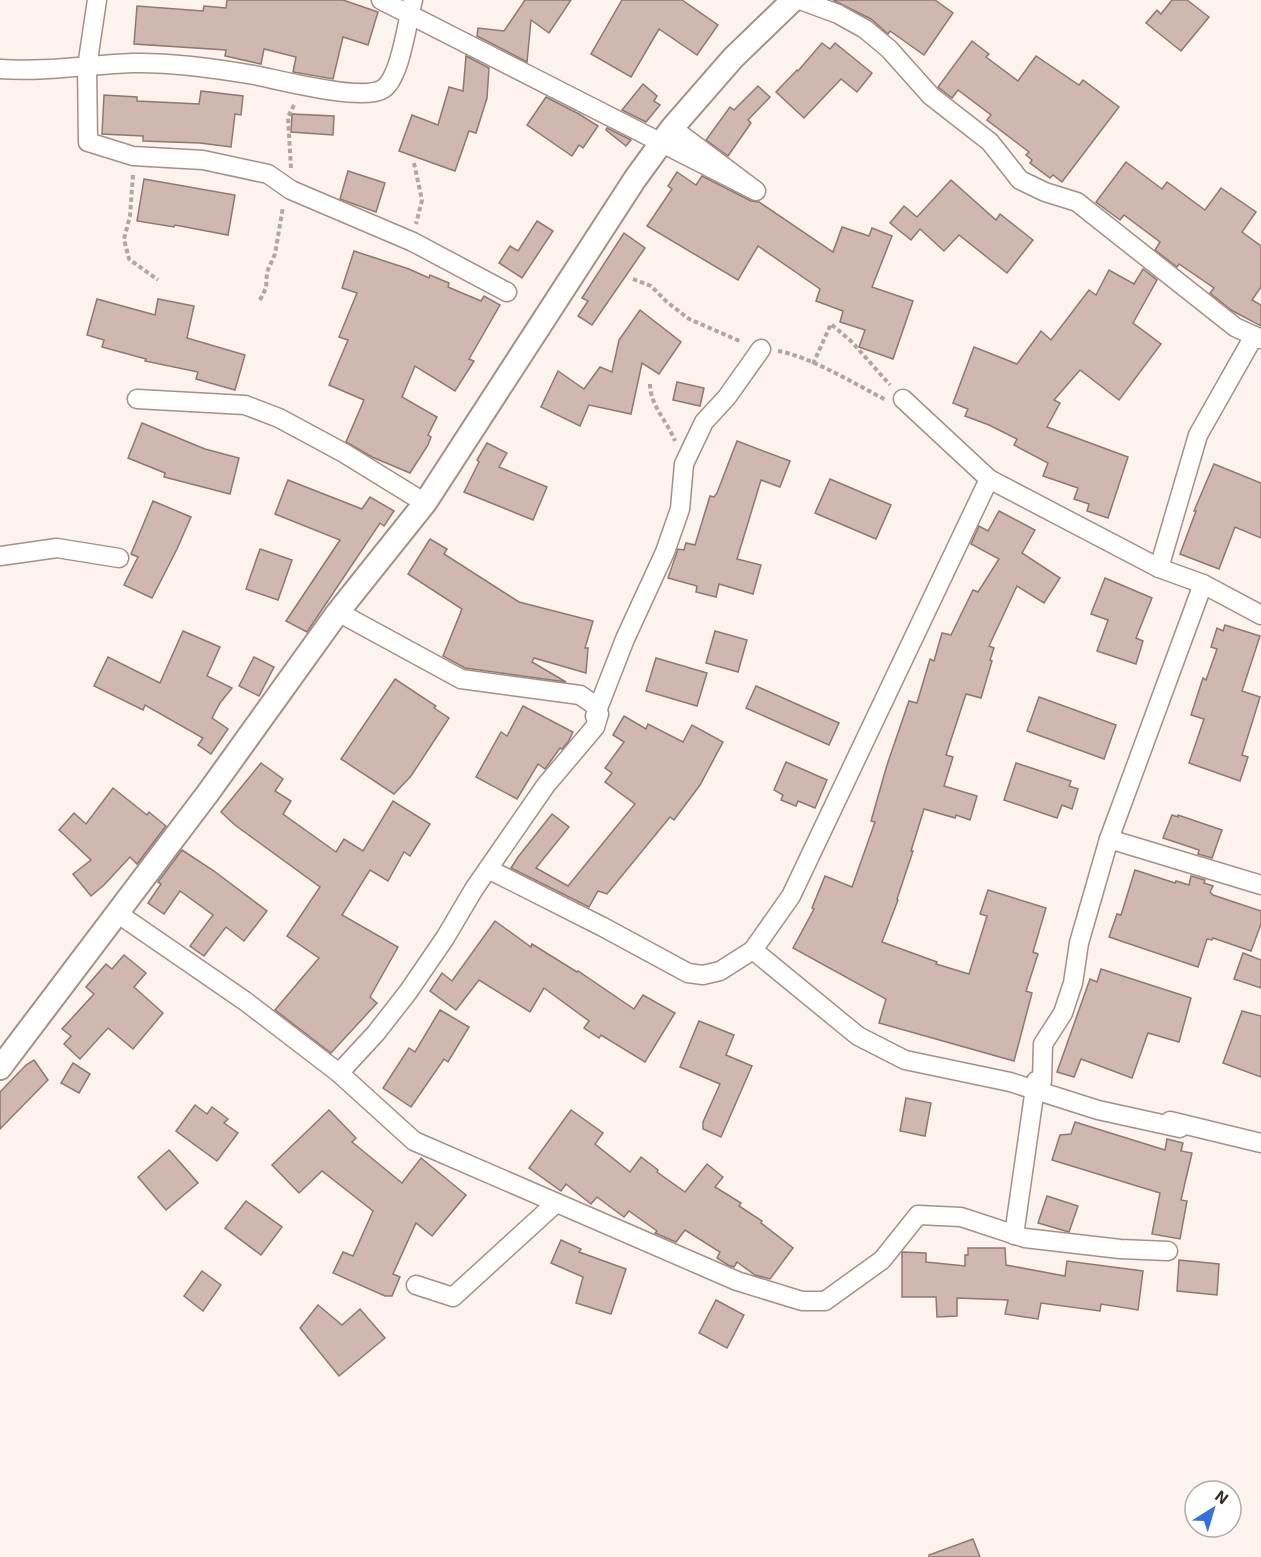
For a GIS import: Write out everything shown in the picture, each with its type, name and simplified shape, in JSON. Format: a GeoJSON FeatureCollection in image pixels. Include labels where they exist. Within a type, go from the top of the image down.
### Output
{"type":"FeatureCollection","features":[{"type":"Feature","properties":{"kind":"street"},"geometry":{"type":"LineString","coordinates":[[98,0],[87,67],[88,142],[133,156],[203,160],[268,174],[291,190],[413,242],[507,292]]}},
{"type":"Feature","properties":{"kind":"street"},"geometry":{"type":"LineString","coordinates":[[381,0],[756,190],[672,128]]}},
{"type":"Feature","properties":{"kind":"street"},"geometry":{"type":"LineString","coordinates":[[0,69],[87,67],[134,63],[209,67],[349,93],[375,93],[390,84],[397,67],[412,0]]}},
{"type":"Feature","properties":{"kind":"street"},"geometry":{"type":"LineString","coordinates":[[0,1068],[208,793],[338,612],[425,503],[628,189],[672,128],[733,58],[793,0]]}},
{"type":"Feature","properties":{"kind":"street"},"geometry":{"type":"LineString","coordinates":[[800,0],[838,14],[864,29],[889,49],[931,96],[990,142],[1020,180],[1044,192],[1077,202],[1235,327],[1257,338],[1198,435],[1160,567]]}},
{"type":"Feature","properties":{"kind":"street"},"geometry":{"type":"LineString","coordinates":[[592,724],[625,639],[665,552],[680,509],[684,464],[704,422],[727,397],[761,349]]}},
{"type":"Feature","properties":{"kind":"street"},"geometry":{"type":"LineString","coordinates":[[137,399],[245,405],[279,418],[344,453],[425,503]]}},
{"type":"Feature","properties":{"kind":"street"},"geometry":{"type":"LineString","coordinates":[[903,399],[989,479],[1160,567],[1210,588],[1261,615]]}},
{"type":"Feature","properties":{"kind":"street"},"geometry":{"type":"LineString","coordinates":[[488,869],[688,973],[703,975],[720,971],[753,950],[791,896],[989,479]]}},
{"type":"Feature","properties":{"kind":"street"},"geometry":{"type":"LineString","coordinates":[[0,556],[57,548],[119,558]]}},
{"type":"Feature","properties":{"kind":"street"},"geometry":{"type":"LineString","coordinates":[[1210,588],[1261,600]]}},
{"type":"Feature","properties":{"kind":"street"},"geometry":{"type":"LineString","coordinates":[[1014,1235],[1036,1091],[1042,1081],[1043,1044],[1063,1013],[1073,983],[1079,943],[1109,839],[1210,588]]}},
{"type":"Feature","properties":{"kind":"street"},"geometry":{"type":"LineString","coordinates":[[338,612],[461,679],[580,695],[596,706],[599,714],[595,727],[546,785],[408,992],[339,1073]]}},
{"type":"Feature","properties":{"kind":"street"},"geometry":{"type":"LineString","coordinates":[[1109,839],[1261,885]]}},
{"type":"Feature","properties":{"kind":"street"},"geometry":{"type":"LineString","coordinates":[[117,913],[244,1001],[339,1073],[414,1141],[737,1281],[802,1301],[825,1301],[882,1260],[918,1215],[961,1217],[1025,1239],[1120,1249],[1168,1251]]}},
{"type":"Feature","properties":{"kind":"street"},"geometry":{"type":"LineString","coordinates":[[753,950],[858,1036],[905,1060],[1010,1082],[1098,1110],[1180,1128]]}},
{"type":"Feature","properties":{"kind":"street"},"geometry":{"type":"LineString","coordinates":[[1036,1091],[1261,1143]]}},
{"type":"Feature","properties":{"kind":"street"},"geometry":{"type":"LineString","coordinates":[[416,1285],[453,1297],[556,1203]]}},
{"type":"Feature","properties":{"kind":"path"},"geometry":{"type":"LineString","coordinates":[[133,156],[130,216],[124,239],[129,259],[158,280]]}},
{"type":"Feature","properties":{"kind":"path"},"geometry":{"type":"LineString","coordinates":[[413,242],[422,200],[414,163]]}},
{"type":"Feature","properties":{"kind":"path"},"geometry":{"type":"LineString","coordinates":[[813,364],[831,324],[852,342],[903,399]]}},
{"type":"Feature","properties":{"kind":"path"},"geometry":{"type":"LineString","coordinates":[[650,384],[650,397],[670,429],[684,464]]}},
{"type":"Feature","properties":{"kind":"building"},"geometry":{"type":"Polygon","coordinates":[[[227,0],[343,0],[378,12],[368,45],[343,37],[333,79],[293,72],[296,57],[264,49],[261,64],[225,56],[226,50],[134,44],[137,6],[203,11],[204,6],[226,8],[227,0]]]}},
{"type":"Feature","properties":{"kind":"building"},"geometry":{"type":"Polygon","coordinates":[[[525,0],[571,0],[549,33],[531,20],[527,62],[477,36],[478,28],[504,31],[525,0]]]}},
{"type":"Feature","properties":{"kind":"building"},"geometry":{"type":"Polygon","coordinates":[[[622,0],[682,0],[718,25],[697,55],[659,29],[631,77],[591,54],[622,0]]]}},
{"type":"Feature","properties":{"kind":"building"},"geometry":{"type":"Polygon","coordinates":[[[833,0],[935,0],[953,13],[924,55],[890,31],[888,34],[871,19],[833,0]]]}},
{"type":"Feature","properties":{"kind":"building"},"geometry":{"type":"Polygon","coordinates":[[[1172,0],[1187,0],[1209,17],[1181,51],[1146,23],[1157,10],[1161,14],[1172,0]]]}},
{"type":"Feature","properties":{"kind":"building"},"geometry":{"type":"Polygon","coordinates":[[[972,41],[989,54],[986,57],[1018,81],[1036,56],[1079,85],[1083,80],[1119,107],[1062,182],[1053,175],[1050,178],[1030,163],[1032,160],[1026,155],[1029,152],[987,120],[991,115],[958,90],[952,98],[938,87],[972,41]]]}},
{"type":"Feature","properties":{"kind":"building"},"geometry":{"type":"Polygon","coordinates":[[[822,43],[830,49],[835,43],[872,73],[857,92],[841,79],[804,118],[776,92],[822,43]]]}},
{"type":"Feature","properties":{"kind":"building"},"geometry":{"type":"Polygon","coordinates":[[[466,56],[489,68],[487,98],[476,133],[469,131],[455,171],[399,151],[412,115],[438,125],[449,87],[463,91],[466,56]]]}},
{"type":"Feature","properties":{"kind":"building"},"geometry":{"type":"Polygon","coordinates":[[[643,84],[657,96],[654,101],[660,105],[646,122],[622,110],[643,84]]]}},
{"type":"Feature","properties":{"kind":"building"},"geometry":{"type":"Polygon","coordinates":[[[758,86],[770,97],[748,120],[751,123],[728,156],[706,140],[730,107],[734,110],[758,86]]]}},
{"type":"Feature","properties":{"kind":"building"},"geometry":{"type":"Polygon","coordinates":[[[201,91],[243,96],[241,115],[235,114],[231,147],[200,143],[143,141],[143,136],[102,134],[104,95],[137,97],[137,101],[199,104],[201,91]]]}},
{"type":"Feature","properties":{"kind":"building"},"geometry":{"type":"Polygon","coordinates":[[[546,97],[598,126],[583,148],[579,145],[572,156],[527,125],[546,97]]]}},
{"type":"Feature","properties":{"kind":"building"},"geometry":{"type":"Polygon","coordinates":[[[292,114],[334,116],[333,135],[291,132],[292,114]]]}},
{"type":"Feature","properties":{"kind":"building"},"geometry":{"type":"Polygon","coordinates":[[[607,128],[631,140],[626,146],[606,130],[607,128]]]}},
{"type":"Feature","properties":{"kind":"building"},"geometry":{"type":"Polygon","coordinates":[[[1126,162],[1162,189],[1167,182],[1205,210],[1221,188],[1256,212],[1242,232],[1261,246],[1261,287],[1252,300],[1261,305],[1261,326],[1231,310],[1210,293],[1214,288],[1179,264],[1177,267],[1155,250],[1160,242],[1124,215],[1120,220],[1096,202],[1126,162]]]}},
{"type":"Feature","properties":{"kind":"building"},"geometry":{"type":"Polygon","coordinates":[[[348,171],[385,183],[376,212],[340,199],[348,171]]]}},
{"type":"Feature","properties":{"kind":"building"},"geometry":{"type":"Polygon","coordinates":[[[677,172],[696,185],[702,176],[751,201],[759,202],[833,252],[842,227],[869,236],[872,228],[892,236],[872,287],[913,301],[893,359],[859,347],[865,330],[840,322],[843,311],[816,301],[820,289],[758,246],[738,280],[647,226],[672,189],[668,186],[677,172]]]}},
{"type":"Feature","properties":{"kind":"building"},"geometry":{"type":"Polygon","coordinates":[[[144,179],[235,195],[228,235],[175,225],[174,227],[137,221],[144,179]]]}},
{"type":"Feature","properties":{"kind":"building"},"geometry":{"type":"Polygon","coordinates":[[[951,180],[996,220],[1000,214],[1033,240],[1007,273],[959,235],[944,251],[920,229],[911,240],[890,223],[904,206],[917,217],[951,180]]]}},
{"type":"Feature","properties":{"kind":"building"},"geometry":{"type":"Polygon","coordinates":[[[537,221],[553,231],[522,278],[499,263],[510,246],[518,251],[537,221]]]}},
{"type":"Feature","properties":{"kind":"building"},"geometry":{"type":"Polygon","coordinates":[[[624,233],[645,248],[592,325],[578,316],[588,301],[582,298],[624,233]]]}},
{"type":"Feature","properties":{"kind":"building"},"geometry":{"type":"Polygon","coordinates":[[[354,251],[429,278],[430,275],[449,283],[448,287],[481,301],[484,296],[500,305],[469,359],[474,361],[455,391],[415,366],[402,397],[437,417],[428,435],[431,437],[428,445],[410,473],[372,457],[346,442],[364,400],[329,385],[348,340],[339,337],[357,293],[342,288],[354,251]]]}},
{"type":"Feature","properties":{"kind":"building"},"geometry":{"type":"Polygon","coordinates":[[[1143,269],[1157,280],[1133,323],[1161,344],[1119,400],[1080,370],[1054,400],[1060,403],[1047,427],[1128,457],[1108,518],[1087,511],[1089,504],[1074,499],[1078,488],[1043,476],[1048,463],[1014,445],[1017,439],[965,416],[968,409],[953,403],[974,347],[1017,364],[1041,331],[1051,340],[1089,290],[1096,295],[1109,270],[1134,284],[1143,269]]]}},
{"type":"Feature","properties":{"kind":"building"},"geometry":{"type":"Polygon","coordinates":[[[97,299],[155,315],[158,299],[194,306],[187,338],[245,355],[235,390],[196,379],[198,372],[145,361],[146,359],[102,347],[104,340],[87,335],[97,299]]]}},
{"type":"Feature","properties":{"kind":"building"},"geometry":{"type":"Polygon","coordinates":[[[640,310],[681,342],[659,374],[642,363],[631,414],[589,405],[580,426],[541,407],[558,371],[584,389],[600,367],[612,372],[619,340],[640,310]]]}},
{"type":"Feature","properties":{"kind":"building"},"geometry":{"type":"Polygon","coordinates":[[[677,382],[704,388],[700,406],[673,400],[677,382]]]}},
{"type":"Feature","properties":{"kind":"building"},"geometry":{"type":"Polygon","coordinates":[[[142,423],[205,449],[239,458],[230,494],[164,477],[165,473],[128,458],[142,423]]]}},
{"type":"Feature","properties":{"kind":"building"},"geometry":{"type":"Polygon","coordinates":[[[737,441],[790,461],[780,487],[761,480],[737,559],[761,565],[753,594],[719,584],[716,597],[696,592],[697,586],[668,578],[678,549],[684,550],[686,543],[695,545],[710,496],[714,497],[717,493],[737,441]]]}},
{"type":"Feature","properties":{"kind":"building"},"geometry":{"type":"Polygon","coordinates":[[[487,443],[507,453],[499,467],[547,487],[533,520],[464,492],[479,462],[477,460],[487,443]]]}},
{"type":"Feature","properties":{"kind":"building"},"geometry":{"type":"Polygon","coordinates":[[[1214,464],[1261,483],[1261,538],[1235,527],[1219,569],[1180,554],[1196,511],[1194,511],[1214,464]]]}},
{"type":"Feature","properties":{"kind":"building"},"geometry":{"type":"Polygon","coordinates":[[[830,479],[891,505],[876,539],[815,513],[830,479]]]}},
{"type":"Feature","properties":{"kind":"building"},"geometry":{"type":"Polygon","coordinates":[[[288,480],[362,509],[370,497],[394,511],[384,526],[380,523],[307,632],[286,621],[340,540],[275,514],[288,480]]]}},
{"type":"Feature","properties":{"kind":"building"},"geometry":{"type":"Polygon","coordinates":[[[153,501],[191,517],[152,598],[124,585],[138,557],[131,554],[153,501]]]}},
{"type":"Feature","properties":{"kind":"building"},"geometry":{"type":"Polygon","coordinates":[[[999,511],[1035,530],[1022,553],[1060,578],[1044,603],[1017,586],[989,646],[994,648],[990,660],[992,661],[981,698],[966,694],[946,755],[953,757],[944,786],[977,796],[970,820],[924,809],[898,900],[882,942],[937,962],[936,964],[969,974],[987,916],[980,914],[988,890],[1046,908],[1033,952],[1038,954],[1026,991],[1032,993],[1014,1061],[879,1023],[886,999],[793,948],[814,909],[812,908],[825,876],[852,887],[875,822],[871,821],[909,701],[917,703],[930,659],[934,661],[942,633],[951,635],[973,590],[978,592],[999,559],[971,544],[979,526],[988,531],[999,511]]]}},
{"type":"Feature","properties":{"kind":"building"},"geometry":{"type":"Polygon","coordinates":[[[430,539],[447,549],[444,554],[519,602],[593,621],[585,648],[588,648],[586,673],[534,658],[532,662],[566,682],[465,668],[443,656],[462,609],[408,574],[430,539]]]}},
{"type":"Feature","properties":{"kind":"building"},"geometry":{"type":"Polygon","coordinates":[[[260,549],[292,560],[278,600],[246,589],[260,549]]]}},
{"type":"Feature","properties":{"kind":"building"},"geometry":{"type":"Polygon","coordinates":[[[1105,578],[1152,598],[1136,638],[1143,641],[1136,664],[1097,651],[1108,620],[1091,614],[1105,578]]]}},
{"type":"Feature","properties":{"kind":"building"},"geometry":{"type":"Polygon","coordinates":[[[1225,625],[1260,636],[1242,691],[1260,697],[1242,755],[1248,757],[1240,781],[1189,763],[1204,719],[1191,715],[1203,678],[1206,680],[1217,649],[1211,647],[1217,628],[1223,631],[1225,625]]]}},
{"type":"Feature","properties":{"kind":"building"},"geometry":{"type":"Polygon","coordinates":[[[183,631],[220,647],[207,676],[232,688],[212,718],[228,729],[211,754],[198,745],[203,738],[145,705],[143,710],[94,686],[108,657],[160,683],[183,631]]]}},
{"type":"Feature","properties":{"kind":"building"},"geometry":{"type":"Polygon","coordinates":[[[715,631],[747,640],[738,672],[706,663],[715,631]]]}},
{"type":"Feature","properties":{"kind":"building"},"geometry":{"type":"Polygon","coordinates":[[[254,657],[274,667],[259,696],[239,686],[254,657]]]}},
{"type":"Feature","properties":{"kind":"building"},"geometry":{"type":"Polygon","coordinates":[[[656,658],[707,673],[697,706],[646,691],[656,658]]]}},
{"type":"Feature","properties":{"kind":"building"},"geometry":{"type":"Polygon","coordinates":[[[395,679],[436,706],[434,708],[449,718],[411,776],[394,794],[341,759],[395,679]]]}},
{"type":"Feature","properties":{"kind":"building"},"geometry":{"type":"Polygon","coordinates":[[[756,686],[839,723],[829,745],[746,708],[756,686]]]}},
{"type":"Feature","properties":{"kind":"building"},"geometry":{"type":"Polygon","coordinates":[[[1039,697],[1116,725],[1104,759],[1027,731],[1039,697]]]}},
{"type":"Feature","properties":{"kind":"building"},"geometry":{"type":"Polygon","coordinates":[[[523,706],[573,732],[568,742],[562,749],[560,748],[545,769],[538,764],[517,799],[476,777],[501,732],[507,736],[523,706]]]}},
{"type":"Feature","properties":{"kind":"building"},"geometry":{"type":"Polygon","coordinates":[[[624,716],[646,729],[648,724],[683,742],[692,725],[723,742],[700,785],[674,820],[670,817],[607,894],[598,891],[589,907],[511,868],[552,814],[569,827],[536,868],[568,886],[635,804],[605,782],[612,773],[605,768],[624,742],[613,735],[624,716]]]}},
{"type":"Feature","properties":{"kind":"building"},"geometry":{"type":"Polygon","coordinates":[[[786,762],[827,780],[815,808],[798,801],[796,806],[781,800],[783,795],[774,790],[786,762]]]}},
{"type":"Feature","properties":{"kind":"building"},"geometry":{"type":"Polygon","coordinates":[[[261,763],[283,779],[275,791],[291,801],[283,814],[336,852],[344,839],[363,851],[393,801],[430,824],[410,856],[404,852],[388,881],[370,870],[342,915],[398,947],[370,997],[377,1003],[331,1053],[275,1010],[319,958],[287,936],[320,887],[235,825],[221,812],[261,763]]]}},
{"type":"Feature","properties":{"kind":"building"},"geometry":{"type":"Polygon","coordinates":[[[1016,763],[1071,781],[1069,786],[1078,789],[1072,809],[1062,805],[1057,818],[1004,800],[1016,763]]]}},
{"type":"Feature","properties":{"kind":"building"},"geometry":{"type":"Polygon","coordinates":[[[113,788],[147,815],[149,812],[166,826],[137,864],[130,857],[91,896],[73,874],[91,860],[59,830],[74,813],[86,824],[113,788]]]}},
{"type":"Feature","properties":{"kind":"building"},"geometry":{"type":"Polygon","coordinates":[[[1172,815],[1222,830],[1212,858],[1198,854],[1199,850],[1163,838],[1172,815]]]}},
{"type":"Feature","properties":{"kind":"building"},"geometry":{"type":"Polygon","coordinates":[[[182,850],[267,911],[244,941],[226,927],[204,956],[190,946],[213,915],[180,891],[164,914],[148,903],[161,884],[158,882],[182,850]]]}},
{"type":"Feature","properties":{"kind":"building"},"geometry":{"type":"Polygon","coordinates":[[[1135,870],[1175,883],[1176,881],[1189,885],[1191,876],[1205,880],[1204,883],[1213,886],[1210,892],[1213,895],[1261,911],[1261,924],[1251,951],[1213,938],[1212,940],[1207,939],[1198,967],[1109,937],[1117,914],[1121,915],[1135,870]]]}},
{"type":"Feature","properties":{"kind":"building"},"geometry":{"type":"Polygon","coordinates":[[[495,921],[531,947],[532,944],[578,971],[634,1009],[643,995],[675,1013],[645,1062],[601,1035],[599,1038],[584,1028],[589,1021],[544,988],[530,1012],[479,980],[456,1010],[430,991],[442,973],[452,981],[495,921]]]}},
{"type":"Feature","properties":{"kind":"building"},"geometry":{"type":"Polygon","coordinates":[[[1243,953],[1261,960],[1261,988],[1234,979],[1243,953]]]}},
{"type":"Feature","properties":{"kind":"building"},"geometry":{"type":"Polygon","coordinates":[[[124,955],[146,973],[134,987],[163,1013],[133,1049],[108,1028],[80,1059],[64,1044],[71,1036],[62,1029],[94,994],[86,987],[106,964],[112,969],[124,955]]]}},
{"type":"Feature","properties":{"kind":"building"},"geometry":{"type":"Polygon","coordinates":[[[1101,969],[1191,998],[1179,1042],[1148,1033],[1132,1078],[1081,1059],[1074,1077],[1057,1072],[1090,979],[1097,982],[1101,969]]]}},
{"type":"Feature","properties":{"kind":"building"},"geometry":{"type":"Polygon","coordinates":[[[440,1010],[469,1027],[448,1062],[444,1059],[411,1107],[383,1088],[409,1048],[415,1052],[440,1010]]]}},
{"type":"Feature","properties":{"kind":"building"},"geometry":{"type":"Polygon","coordinates":[[[1242,1011],[1261,1016],[1261,1077],[1223,1063],[1242,1011]]]}},
{"type":"Feature","properties":{"kind":"building"},"geometry":{"type":"Polygon","coordinates":[[[699,1021],[734,1035],[726,1055],[752,1066],[721,1137],[703,1129],[703,1122],[720,1084],[680,1067],[699,1021]]]}},
{"type":"Feature","properties":{"kind":"building"},"geometry":{"type":"Polygon","coordinates":[[[34,1060],[48,1080],[0,1129],[0,1092],[26,1065],[34,1060]]]}},
{"type":"Feature","properties":{"kind":"building"},"geometry":{"type":"Polygon","coordinates":[[[73,1063],[90,1074],[79,1093],[61,1083],[73,1063]]]}},
{"type":"Feature","properties":{"kind":"building"},"geometry":{"type":"Polygon","coordinates":[[[906,1098],[931,1103],[925,1136],[900,1131],[906,1098]]]}},
{"type":"Feature","properties":{"kind":"building"},"geometry":{"type":"Polygon","coordinates":[[[195,1105],[207,1114],[212,1107],[228,1119],[224,1123],[238,1133],[217,1161],[176,1131],[195,1105]]]}},
{"type":"Feature","properties":{"kind":"building"},"geometry":{"type":"Polygon","coordinates":[[[329,1110],[356,1138],[352,1142],[402,1183],[421,1158],[466,1195],[432,1236],[416,1223],[393,1274],[400,1277],[392,1296],[385,1296],[333,1273],[343,1252],[353,1256],[373,1211],[322,1171],[299,1193],[272,1165],[329,1110]]]}},
{"type":"Feature","properties":{"kind":"building"},"geometry":{"type":"Polygon","coordinates":[[[571,1110],[603,1133],[595,1144],[630,1172],[641,1157],[685,1192],[707,1164],[723,1177],[715,1187],[741,1203],[739,1206],[762,1221],[761,1223],[793,1248],[770,1279],[755,1275],[737,1262],[734,1267],[728,1265],[717,1258],[720,1252],[685,1230],[676,1242],[655,1233],[657,1231],[629,1211],[624,1217],[597,1197],[591,1204],[566,1184],[561,1191],[529,1168],[571,1110]]]}},
{"type":"Feature","properties":{"kind":"building"},"geometry":{"type":"Polygon","coordinates":[[[1075,1122],[1165,1150],[1167,1139],[1183,1143],[1181,1151],[1192,1153],[1181,1200],[1187,1201],[1180,1239],[1152,1234],[1160,1193],[1052,1160],[1060,1135],[1071,1134],[1075,1122]]]}},
{"type":"Feature","properties":{"kind":"building"},"geometry":{"type":"Polygon","coordinates":[[[169,1150],[198,1183],[166,1210],[138,1177],[169,1150]]]}},
{"type":"Feature","properties":{"kind":"building"},"geometry":{"type":"Polygon","coordinates":[[[1047,1196],[1078,1206],[1069,1232],[1038,1223],[1047,1196]]]}},
{"type":"Feature","properties":{"kind":"building"},"geometry":{"type":"Polygon","coordinates":[[[246,1201],[282,1227],[261,1255],[225,1228],[246,1201]]]}},
{"type":"Feature","properties":{"kind":"building"},"geometry":{"type":"Polygon","coordinates":[[[561,1240],[581,1249],[579,1252],[626,1269],[611,1314],[576,1303],[583,1277],[551,1263],[561,1240]]]}},
{"type":"Feature","properties":{"kind":"building"},"geometry":{"type":"Polygon","coordinates":[[[968,1248],[1005,1248],[1006,1265],[1065,1276],[1067,1261],[1143,1271],[1138,1310],[1101,1304],[1100,1311],[1041,1303],[1038,1319],[1005,1314],[1008,1300],[957,1298],[957,1316],[937,1317],[936,1297],[902,1297],[902,1252],[926,1253],[926,1262],[965,1266],[965,1255],[968,1255],[968,1248]]]}},
{"type":"Feature","properties":{"kind":"building"},"geometry":{"type":"Polygon","coordinates":[[[1179,1260],[1219,1264],[1217,1295],[1177,1291],[1179,1260]]]}},
{"type":"Feature","properties":{"kind":"building"},"geometry":{"type":"Polygon","coordinates":[[[202,1271],[221,1285],[203,1311],[184,1296],[202,1271]]]}},
{"type":"Feature","properties":{"kind":"building"},"geometry":{"type":"Polygon","coordinates":[[[716,1300],[744,1315],[727,1348],[699,1333],[716,1300]]]}},
{"type":"Feature","properties":{"kind":"building"},"geometry":{"type":"Polygon","coordinates":[[[318,1305],[342,1325],[360,1309],[385,1338],[339,1376],[300,1328],[318,1305]]]}},
{"type":"Feature","properties":{"kind":"building"},"geometry":{"type":"Polygon","coordinates":[[[973,1539],[980,1557],[929,1557],[929,1555],[973,1539]]]}}]}
